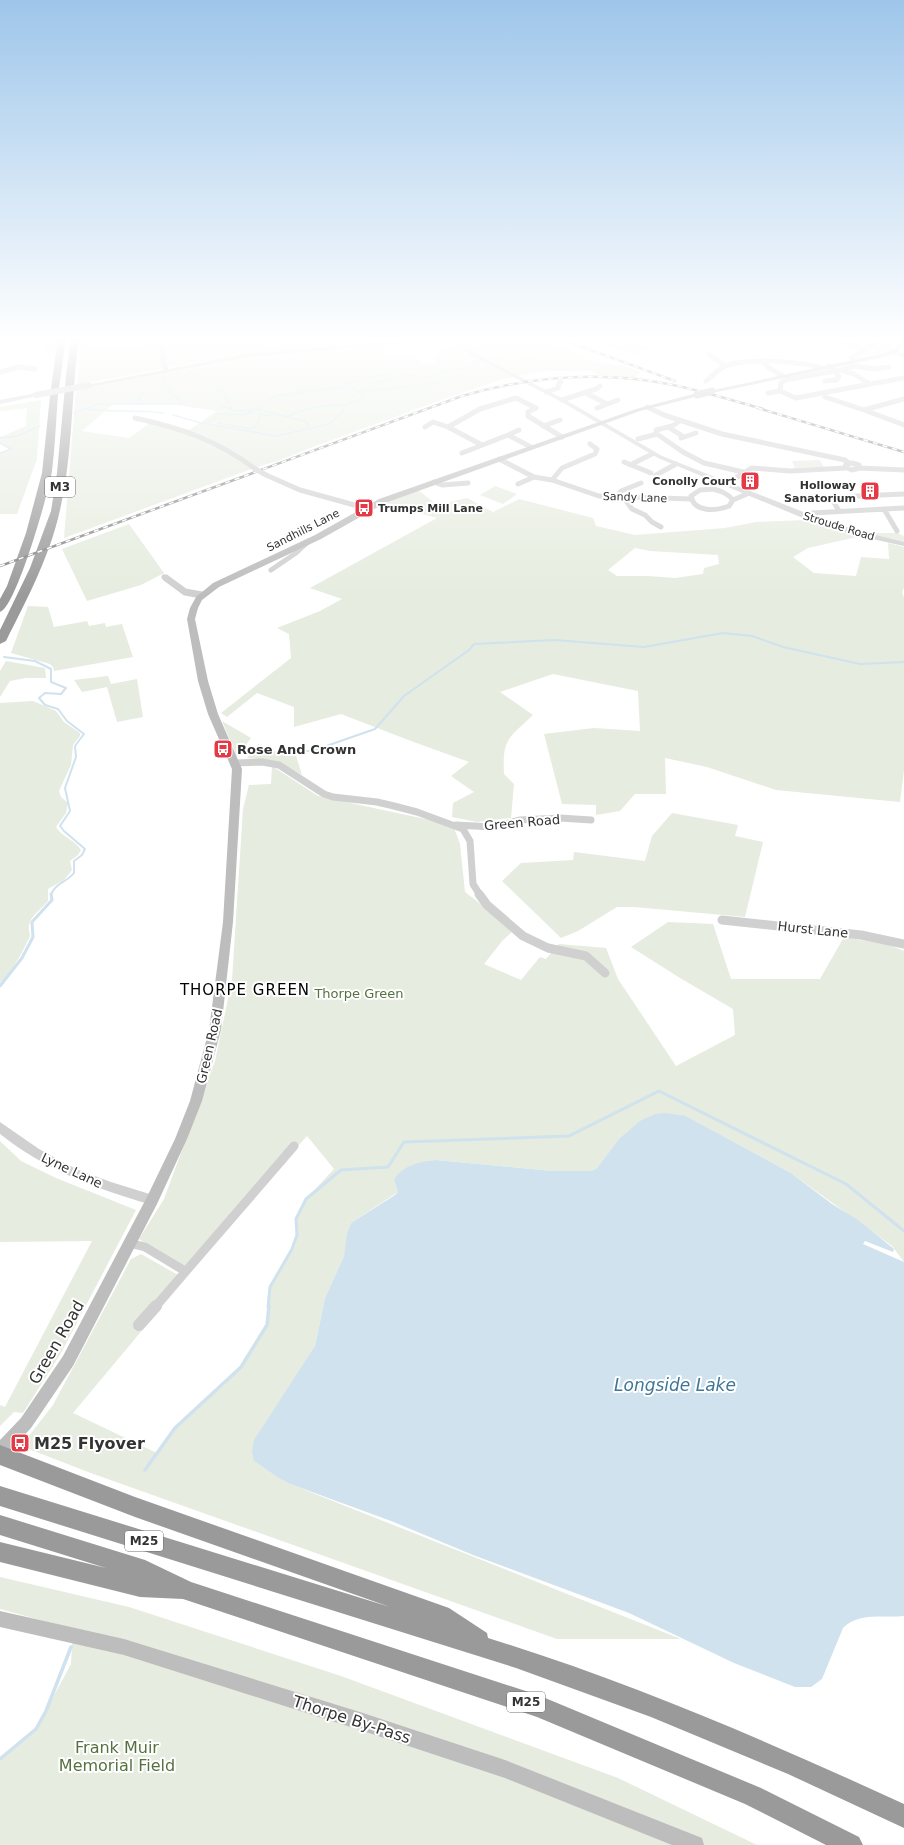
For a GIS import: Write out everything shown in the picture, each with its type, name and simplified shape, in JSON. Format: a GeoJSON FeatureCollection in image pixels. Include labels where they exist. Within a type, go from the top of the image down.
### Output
{"type":"FeatureCollection","features":[{"type":"Feature","properties":{"kind":"highway","name":"M3"},"geometry":{"type":"LineString","coordinates":[[0,609],[12,586],[31,534],[47,473],[51,424]]}},
{"type":"Feature","properties":{"kind":"highway","name":"M3"},"geometry":{"type":"LineString","coordinates":[[0,641],[22,597],[51,529],[59,493],[64,424]]}},
{"type":"Feature","properties":{"kind":"highway"},"geometry":{"type":"LineString","coordinates":[[0,1455],[135,1507],[442,1615],[489,1649]]}},
{"type":"Feature","properties":{"kind":"highway","name":"M25"},"geometry":{"type":"LineString","coordinates":[[0,1496],[489,1649],[651,1706],[796,1766],[904,1816]]}},
{"type":"Feature","properties":{"kind":"highway","name":"M25"},"geometry":{"type":"LineString","coordinates":[[0,1526],[57,1542],[145,1570],[188,1591],[538,1706],[753,1796],[851,1845]]}},
{"type":"Feature","properties":{"kind":"highway"},"geometry":{"type":"LineString","coordinates":[[0,1552],[140,1586],[188,1591]]}},
{"type":"Feature","properties":{"kind":"main road","name":"Sandhills Lane"},"geometry":{"type":"LineString","coordinates":[[214,714],[203,680],[192,619],[193,609],[202,595],[222,581],[309,541],[371,506],[499,458],[599,424]]}},
{"type":"Feature","properties":{"kind":"main road","name":"Green Road"},"geometry":{"type":"LineString","coordinates":[[0,1451],[26,1423],[68,1361],[152,1200],[181,1139],[196,1101],[215,1030],[228,922],[236,809],[237,769],[214,714]]}},
{"type":"Feature","properties":{"kind":"main road","name":"Thorpe By-Pass"},"geometry":{"type":"LineString","coordinates":[[0,1619],[124,1648],[363,1722],[505,1769],[695,1845]]}},
{"type":"Feature","properties":{"kind":"street"},"geometry":{"type":"LineString","coordinates":[[162,424],[192,432],[222,445],[266,475],[300,490],[358,506],[371,506]]}},
{"type":"Feature","properties":{"kind":"street"},"geometry":{"type":"LineString","coordinates":[[425,427],[430,424]]}},
{"type":"Feature","properties":{"kind":"street"},"geometry":{"type":"LineString","coordinates":[[439,424],[448,427],[482,445]]}},
{"type":"Feature","properties":{"kind":"street"},"geometry":{"type":"LineString","coordinates":[[448,427],[453,424]]}},
{"type":"Feature","properties":{"kind":"street"},"geometry":{"type":"LineString","coordinates":[[540,424],[562,437]]}},
{"type":"Feature","properties":{"kind":"street"},"geometry":{"type":"LineString","coordinates":[[543,426],[548,424]]}},
{"type":"Feature","properties":{"kind":"street","name":"Stroude Road"},"geometry":{"type":"LineString","coordinates":[[604,424],[652,454],[726,484],[831,525],[868,536],[904,544]]}},
{"type":"Feature","properties":{"kind":"street"},"geometry":{"type":"LineString","coordinates":[[657,434],[656,430],[668,428],[675,424]]}},
{"type":"Feature","properties":{"kind":"street"},"geometry":{"type":"LineString","coordinates":[[690,424],[722,434],[779,444],[800,451],[845,460],[848,466]]}},
{"type":"Feature","properties":{"kind":"street"},"geometry":{"type":"LineString","coordinates":[[668,428],[684,436]]}},
{"type":"Feature","properties":{"kind":"street"},"geometry":{"type":"LineString","coordinates":[[462,454],[519,430]]}},
{"type":"Feature","properties":{"kind":"street"},"geometry":{"type":"LineString","coordinates":[[678,439],[696,433]]}},
{"type":"Feature","properties":{"kind":"street"},"geometry":{"type":"LineString","coordinates":[[638,438],[657,434],[683,453],[700,462],[716,467],[743,472]]}},
{"type":"Feature","properties":{"kind":"street"},"geometry":{"type":"LineString","coordinates":[[508,435],[531,448]]}},
{"type":"Feature","properties":{"kind":"street"},"geometry":{"type":"LineString","coordinates":[[552,480],[562,468],[587,458],[596,452],[596,448],[590,444]]}},
{"type":"Feature","properties":{"kind":"street"},"geometry":{"type":"LineString","coordinates":[[630,465],[652,454]]}},
{"type":"Feature","properties":{"kind":"street","name":"Sandy Lane"},"geometry":{"type":"LineString","coordinates":[[499,458],[534,477],[552,480],[599,496],[691,499],[693,503],[703,508],[718,510],[729,506],[733,500],[749,493]]}},
{"type":"Feature","properties":{"kind":"street"},"geometry":{"type":"LineString","coordinates":[[624,462],[653,474],[676,464]]}},
{"type":"Feature","properties":{"kind":"street"},"geometry":{"type":"LineString","coordinates":[[726,484],[743,472],[755,467],[790,471],[858,465],[860,468],[904,470]]}},
{"type":"Feature","properties":{"kind":"street"},"geometry":{"type":"LineString","coordinates":[[518,484],[534,477]]}},
{"type":"Feature","properties":{"kind":"street"},"geometry":{"type":"LineString","coordinates":[[434,482],[442,485],[468,483]]}},
{"type":"Feature","properties":{"kind":"street"},"geometry":{"type":"LineString","coordinates":[[616,497],[621,491],[641,483]]}},
{"type":"Feature","properties":{"kind":"street"},"geometry":{"type":"LineString","coordinates":[[691,499],[691,496],[697,491],[709,489],[727,494],[733,500]]}},
{"type":"Feature","properties":{"kind":"street"},"geometry":{"type":"LineString","coordinates":[[839,511],[832,499],[834,497],[904,494]]}},
{"type":"Feature","properties":{"kind":"street"},"geometry":{"type":"LineString","coordinates":[[624,498],[632,509],[645,515],[652,522],[661,527]]}},
{"type":"Feature","properties":{"kind":"street"},"geometry":{"type":"LineString","coordinates":[[355,515],[358,506]]}},
{"type":"Feature","properties":{"kind":"street"},"geometry":{"type":"LineString","coordinates":[[812,513],[904,508]]}},
{"type":"Feature","properties":{"kind":"street"},"geometry":{"type":"LineString","coordinates":[[884,509],[897,531]]}},
{"type":"Feature","properties":{"kind":"street"},"geometry":{"type":"LineString","coordinates":[[271,570],[283,560],[302,550],[309,541]]}},
{"type":"Feature","properties":{"kind":"street"},"geometry":{"type":"LineString","coordinates":[[164,577],[180,590],[190,594],[202,595]]}},
{"type":"Feature","properties":{"kind":"street","name":"Green Road"},"geometry":{"type":"LineString","coordinates":[[235,763],[262,762],[279,765],[324,794],[333,797],[377,802],[417,812],[463,829],[470,841],[473,884],[487,905],[523,936],[548,948],[586,956],[605,973]]}},
{"type":"Feature","properties":{"kind":"street","name":"Green Road"},"geometry":{"type":"LineString","coordinates":[[454,825],[493,827],[520,820],[560,818],[591,820]]}},
{"type":"Feature","properties":{"kind":"street","name":"Hurst Lane"},"geometry":{"type":"LineString","coordinates":[[722,920],[861,935],[904,944]]}},
{"type":"Feature","properties":{"kind":"street","name":"Lyne Lane"},"geometry":{"type":"LineString","coordinates":[[0,1127],[28,1149],[74,1174],[152,1200]]}},
{"type":"Feature","properties":{"kind":"street"},"geometry":{"type":"LineString","coordinates":[[139,1325],[294,1146]]}},
{"type":"Feature","properties":{"kind":"street"},"geometry":{"type":"LineString","coordinates":[[129,1243],[145,1247],[185,1271]]}},
{"type":"Feature","properties":{"kind":"green space"},"geometry":{"type":"Polygon","coordinates":[[[26,424],[39,424],[37,459],[17,514],[0,514],[0,453],[9,449],[0,444],[0,437],[26,426],[26,424]]]}},
{"type":"Feature","properties":{"kind":"green space"},"geometry":{"type":"Polygon","coordinates":[[[73,424],[90,424],[82,431],[129,438],[148,424],[189,430],[198,424],[375,424],[278,461],[257,467],[64,538],[73,424]]]}},
{"type":"Feature","properties":{"kind":"green space"},"geometry":{"type":"Polygon","coordinates":[[[820,460],[824,467],[795,468],[792,461],[820,460]]]}},
{"type":"Feature","properties":{"kind":"green space"},"geometry":{"type":"Polygon","coordinates":[[[495,486],[517,494],[503,504],[480,495],[495,486]]]}},
{"type":"Feature","properties":{"kind":"green space"},"geometry":{"type":"Polygon","coordinates":[[[418,490],[437,505],[467,498],[493,512],[519,499],[593,518],[596,526],[635,535],[725,528],[756,522],[807,520],[857,537],[808,548],[793,557],[814,573],[856,576],[861,557],[889,559],[888,543],[904,547],[904,588],[902,592],[904,598],[904,770],[900,802],[776,790],[707,767],[665,758],[666,794],[635,794],[620,811],[596,815],[596,805],[562,804],[544,734],[594,728],[640,731],[638,691],[553,674],[500,692],[533,715],[513,734],[504,753],[504,774],[514,784],[511,818],[477,822],[452,817],[453,803],[474,792],[451,776],[469,762],[341,714],[294,727],[294,707],[257,693],[227,717],[221,713],[291,658],[289,634],[277,628],[320,611],[342,599],[310,588],[437,518],[384,503],[418,490]],[[635,548],[608,570],[617,576],[675,578],[703,574],[704,568],[719,564],[718,555],[650,551],[635,548]]]}},
{"type":"Feature","properties":{"kind":"green space"},"geometry":{"type":"Polygon","coordinates":[[[129,524],[164,573],[141,585],[87,601],[62,549],[129,524]]]}},
{"type":"Feature","properties":{"kind":"green space"},"geometry":{"type":"Polygon","coordinates":[[[839,526],[877,533],[897,533],[904,536],[904,542],[872,536],[839,526]]]}},
{"type":"Feature","properties":{"kind":"green space"},"geometry":{"type":"Polygon","coordinates":[[[28,606],[48,607],[54,627],[87,621],[89,626],[105,623],[106,627],[122,624],[133,657],[54,671],[50,664],[11,653],[28,606]]]}},
{"type":"Feature","properties":{"kind":"green space"},"geometry":{"type":"Polygon","coordinates":[[[6,661],[45,668],[46,678],[26,678],[10,681],[0,697],[0,671],[6,661]]]}},
{"type":"Feature","properties":{"kind":"green space"},"geometry":{"type":"Polygon","coordinates":[[[108,676],[111,684],[137,679],[143,717],[117,722],[107,687],[82,692],[74,680],[108,676]]]}},
{"type":"Feature","properties":{"kind":"green space"},"geometry":{"type":"Polygon","coordinates":[[[33,701],[56,711],[64,722],[80,733],[80,736],[73,745],[71,765],[59,791],[61,797],[68,803],[66,813],[56,827],[81,850],[78,855],[70,861],[72,870],[64,880],[48,889],[48,901],[31,920],[29,925],[30,936],[24,949],[13,967],[0,983],[0,703],[33,701]]]}},
{"type":"Feature","properties":{"kind":"green space"},"geometry":{"type":"Polygon","coordinates":[[[222,721],[251,738],[237,757],[222,721]]]}},
{"type":"Feature","properties":{"kind":"green space"},"geometry":{"type":"Polygon","coordinates":[[[258,744],[277,752],[295,752],[302,775],[276,761],[247,758],[258,744]]]}},
{"type":"Feature","properties":{"kind":"green space","name":"Thorpe Green"},"geometry":{"type":"Polygon","coordinates":[[[272,766],[318,796],[453,825],[460,844],[465,892],[514,930],[503,940],[484,964],[521,980],[540,957],[546,959],[559,944],[606,948],[618,979],[676,1066],[735,1035],[733,1009],[631,947],[668,922],[713,924],[731,979],[820,979],[844,937],[889,945],[904,951],[904,1262],[892,1246],[791,1173],[686,1116],[618,1140],[597,1168],[591,1171],[553,1171],[436,1160],[427,1161],[394,1180],[398,1192],[351,1223],[344,1256],[325,1298],[315,1346],[254,1461],[290,1484],[681,1639],[557,1639],[88,1472],[21,1446],[53,1405],[131,1259],[141,1254],[185,1279],[73,1413],[157,1453],[175,1428],[241,1367],[267,1325],[270,1287],[292,1249],[297,1235],[296,1219],[306,1199],[334,1169],[307,1136],[185,1271],[139,1239],[164,1199],[215,1061],[232,980],[243,809],[249,785],[271,784],[272,766]]]}},
{"type":"Feature","properties":{"kind":"green space"},"geometry":{"type":"Polygon","coordinates":[[[672,813],[738,825],[735,836],[763,842],[745,917],[634,907],[617,907],[578,931],[561,938],[502,881],[521,863],[573,860],[574,852],[645,861],[652,836],[672,813]]]}},
{"type":"Feature","properties":{"kind":"green space"},"geometry":{"type":"Polygon","coordinates":[[[0,1141],[21,1161],[56,1178],[136,1210],[61,1353],[23,1413],[14,1412],[0,1426],[0,1405],[5,1407],[92,1241],[0,1242],[0,1141]]]}},
{"type":"Feature","properties":{"kind":"green space","name":"Frank Muir Memorial Field"},"geometry":{"type":"Polygon","coordinates":[[[0,1577],[129,1607],[341,1676],[618,1778],[757,1845],[0,1845],[0,1758],[36,1729],[71,1664],[73,1629],[0,1609],[0,1577]]]}},
{"type":"Feature","properties":{"kind":"water","name":"Longside Lake"},"geometry":{"type":"Polygon","coordinates":[[[665,1113],[686,1116],[791,1173],[832,1204],[858,1220],[894,1249],[893,1252],[865,1241],[863,1244],[904,1262],[904,1616],[864,1618],[849,1623],[843,1628],[822,1679],[811,1687],[795,1687],[734,1663],[629,1613],[473,1555],[391,1521],[290,1484],[254,1461],[252,1451],[254,1440],[315,1346],[325,1298],[344,1256],[347,1234],[351,1223],[398,1192],[394,1180],[397,1175],[412,1165],[436,1160],[553,1171],[591,1171],[597,1168],[618,1140],[640,1121],[655,1114],[665,1113]]]}},
{"type":"Feature","properties":{"kind":"waterway"},"geometry":{"type":"LineString","coordinates":[[207,424],[276,436],[329,424]]}},
{"type":"Feature","properties":{"kind":"waterway"},"geometry":{"type":"LineString","coordinates":[[224,424],[251,429],[257,424]]}},
{"type":"Feature","properties":{"kind":"waterway"},"geometry":{"type":"LineString","coordinates":[[0,438],[17,436],[40,426]]}},
{"type":"Feature","properties":{"kind":"waterway"},"geometry":{"type":"LineString","coordinates":[[0,443],[11,449],[0,453]]}},
{"type":"Feature","properties":{"kind":"waterway"},"geometry":{"type":"LineString","coordinates":[[296,751],[312,751],[375,729],[404,696],[469,650],[474,644],[555,640],[644,647],[723,633],[752,636],[783,647],[860,664],[904,662]]}},
{"type":"Feature","properties":{"kind":"waterway"},"geometry":{"type":"LineString","coordinates":[[4,657],[35,661],[51,669],[51,682],[66,688],[61,694],[45,693],[39,698],[45,705],[58,709],[67,721],[84,734],[75,746],[76,757],[65,788],[70,811],[60,826],[85,849],[82,855],[74,861],[74,873],[55,888],[51,895]]}},
{"type":"Feature","properties":{"kind":"waterway"},"geometry":{"type":"LineString","coordinates":[[0,986],[22,958],[33,937],[32,922],[52,900],[51,895]]}},
{"type":"Feature","properties":{"kind":"waterway"},"geometry":{"type":"LineString","coordinates":[[268,1307],[270,1287],[292,1249],[297,1235],[296,1219],[306,1199],[341,1170],[388,1167],[404,1142],[569,1136],[659,1091],[846,1184],[904,1231]]}},
{"type":"Feature","properties":{"kind":"waterway"},"geometry":{"type":"LineString","coordinates":[[145,1470],[175,1428],[241,1367],[267,1325],[269,1306]]}},
{"type":"Feature","properties":{"kind":"waterway"},"geometry":{"type":"LineString","coordinates":[[0,1759],[36,1729],[46,1711],[71,1647]]}},
{"type":"Feature","properties":{"kind":"railway"},"geometry":{"type":"LineString","coordinates":[[0,566],[386,424]]}},
{"type":"Feature","properties":{"kind":"railway"},"geometry":{"type":"LineString","coordinates":[[811,424],[904,452]]}},
{"type":"Feature","properties":{"kind":"place","name":"Conolly Court"},"geometry":{"type":"Point","coordinates":[750,481]}},
{"type":"Feature","properties":{"kind":"place","name":"Holloway Sanatorium"},"geometry":{"type":"Point","coordinates":[870,491]}},
{"type":"Feature","properties":{"kind":"place","name":"Trumps Mill Lane"},"geometry":{"type":"Point","coordinates":[364,508]}},
{"type":"Feature","properties":{"kind":"place","name":"Rose And Crown"},"geometry":{"type":"Point","coordinates":[223,749]}},
{"type":"Feature","properties":{"kind":"place","name":"M25 Flyover"},"geometry":{"type":"Point","coordinates":[20,1443]}},
{"type":"Feature","properties":{"kind":"district","name":"THORPE GREEN"},"geometry":{"type":"Point","coordinates":[245,990]}}]}
